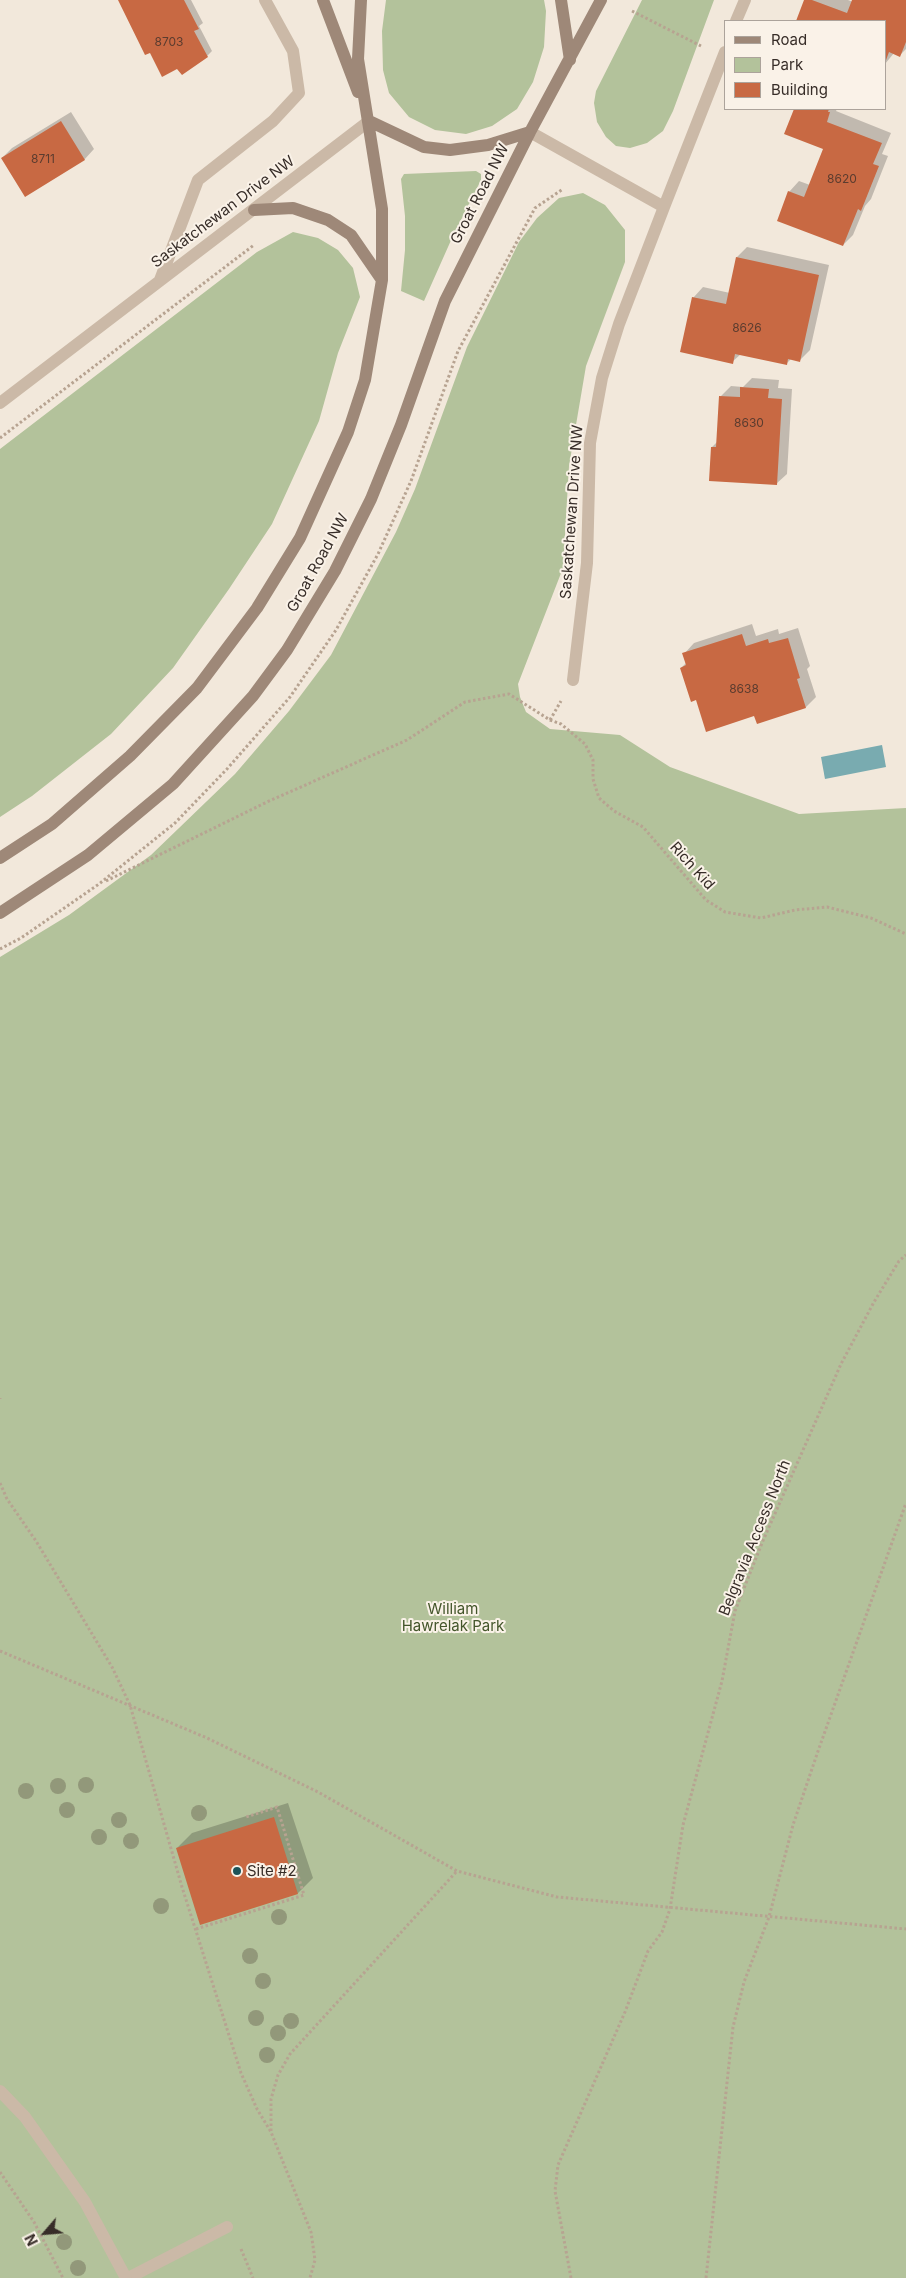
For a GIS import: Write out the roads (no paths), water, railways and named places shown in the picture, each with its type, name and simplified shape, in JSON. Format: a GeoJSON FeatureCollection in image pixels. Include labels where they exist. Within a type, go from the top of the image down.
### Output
{"type":"FeatureCollection","features":[{"type":"Feature","properties":{"kind":"main road"},"geometry":{"type":"LineString","coordinates":[[323,0],[369,120],[424,147],[450,150],[488,145],[530,132],[602,0]]}},
{"type":"Feature","properties":{"kind":"main road"},"geometry":{"type":"LineString","coordinates":[[361,0],[358,59],[369,120]]}},
{"type":"Feature","properties":{"kind":"main road"},"geometry":{"type":"LineString","coordinates":[[561,0],[570,60]]}},
{"type":"Feature","properties":{"kind":"main road","name":"Groat Road NW"},"geometry":{"type":"LineString","coordinates":[[0,858],[52,824],[130,756],[197,688],[257,608],[300,538],[348,432],[365,380],[382,280],[382,209],[369,120]]}},
{"type":"Feature","properties":{"kind":"main road","name":"Groat Road NW"},"geometry":{"type":"LineString","coordinates":[[0,913],[88,855],[172,784],[252,696],[287,650],[335,571],[371,499],[401,425],[445,301],[530,132]]}},
{"type":"Feature","properties":{"kind":"main road"},"geometry":{"type":"LineString","coordinates":[[254,210],[293,208],[328,220],[351,235],[382,280]]}},
{"type":"Feature","properties":{"kind":"street"},"geometry":{"type":"LineString","coordinates":[[160,280],[198,180],[273,121],[299,93],[293,51],[265,0]]}},
{"type":"Feature","properties":{"kind":"street"},"geometry":{"type":"LineString","coordinates":[[736,20],[745,0]]}},
{"type":"Feature","properties":{"kind":"street","name":"Saskatchewan Drive NW"},"geometry":{"type":"LineString","coordinates":[[573,680],[587,563],[590,443],[602,378],[619,324],[724,54]]}},
{"type":"Feature","properties":{"kind":"street","name":"Saskatchewan Drive NW"},"geometry":{"type":"LineString","coordinates":[[0,403],[369,120]]}},
{"type":"Feature","properties":{"kind":"street"},"geometry":{"type":"LineString","coordinates":[[530,132],[664,207]]}},
{"type":"Feature","properties":{"kind":"street"},"geometry":{"type":"LineString","coordinates":[[0,2091],[25,2117],[85,2202],[127,2278],[227,2227]]}},
{"type":"Feature","properties":{"kind":"water"},"geometry":{"type":"Polygon","coordinates":[[[882,745],[886,767],[825,779],[821,757],[882,745]]]}},
{"type":"Feature","properties":{"kind":"place","name":"Site #2"},"geometry":{"type":"Point","coordinates":[237,1871]}},
{"type":"Feature","properties":{"kind":"park label","name":"William Hawrelak Park"},"geometry":{"type":"Point","coordinates":[453,1618]}}]}
